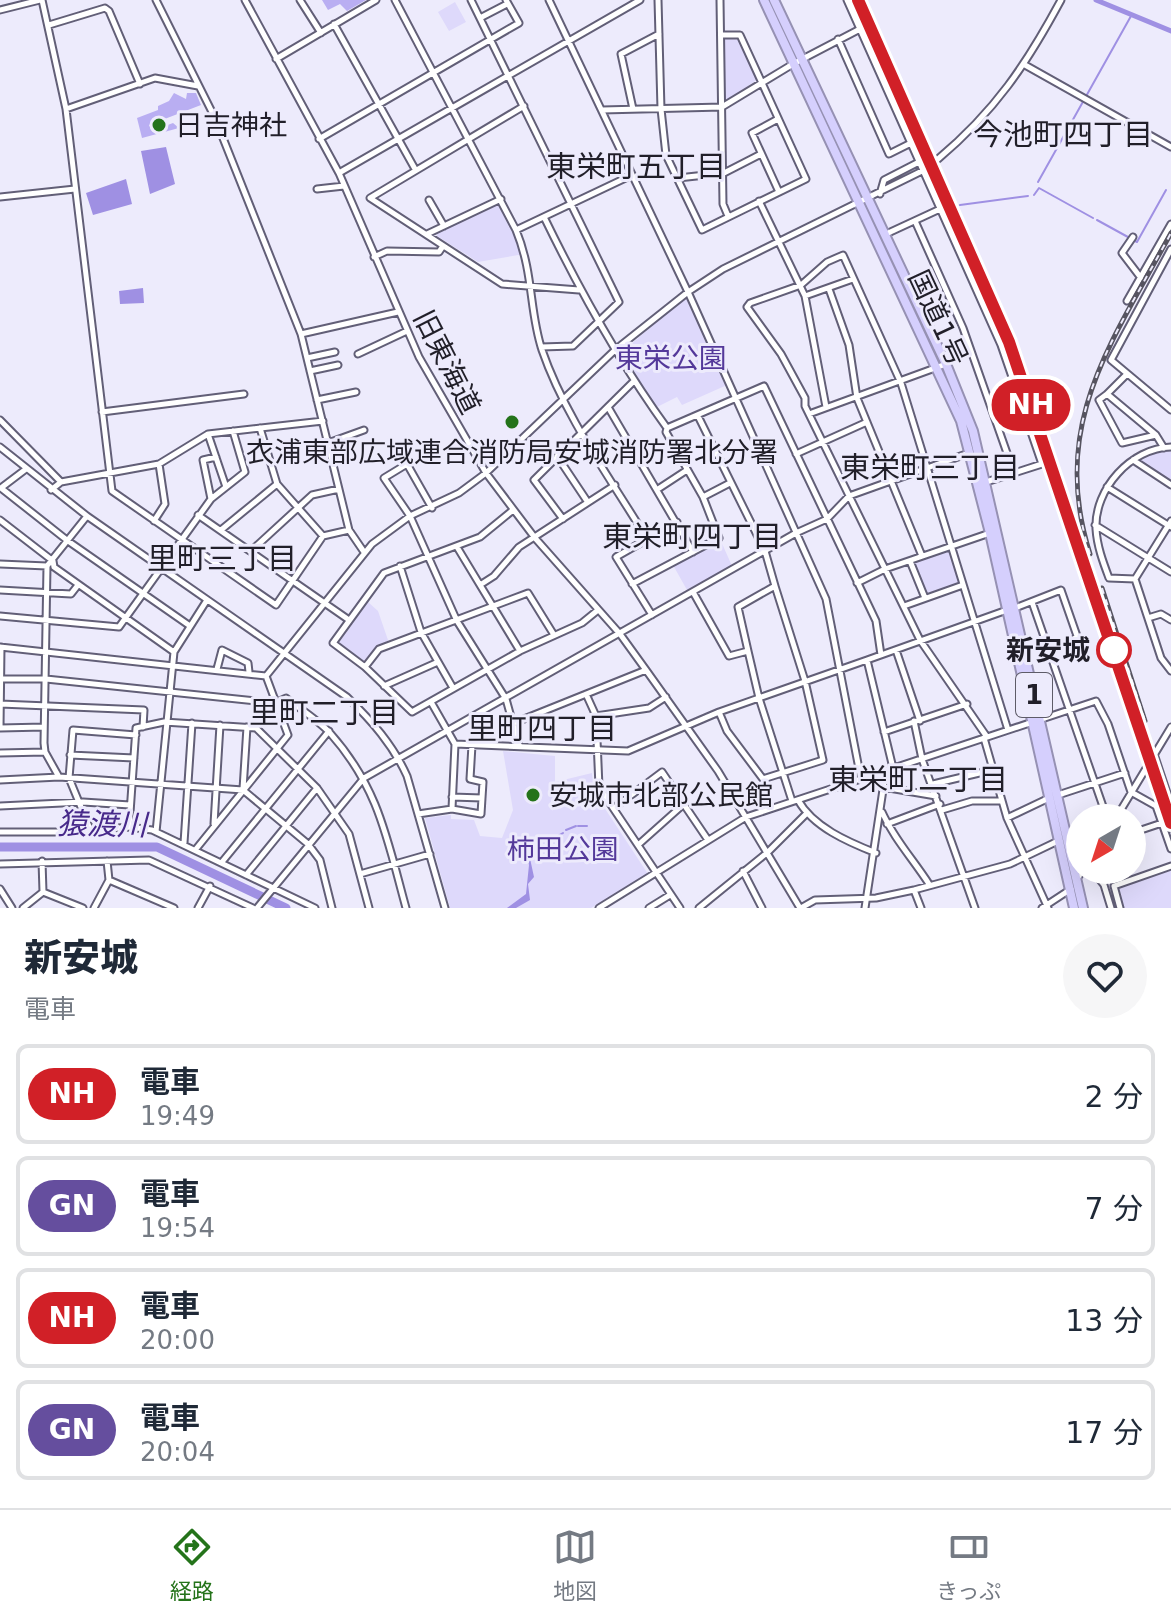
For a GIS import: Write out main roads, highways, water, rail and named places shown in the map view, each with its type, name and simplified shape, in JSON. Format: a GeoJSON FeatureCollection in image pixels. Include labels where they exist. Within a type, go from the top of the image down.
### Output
{"type":"FeatureCollection","features":[{"type":"Feature","properties":{"kind":"highway","name":"国道1号"},"geometry":{"type":"LineString","coordinates":[[764,0],[797,61],[970,422],[986,482],[1010,609]]}},
{"type":"Feature","properties":{"kind":"highway","name":"国道1号"},"geometry":{"type":"LineString","coordinates":[[774,0],[797,61]]}},
{"type":"Feature","properties":{"kind":"highway","name":"国道1号"},"geometry":{"type":"LineString","coordinates":[[864,202],[885,235],[942,366],[970,452],[1083,908]]}},
{"type":"Feature","properties":{"kind":"highway","name":"国道1号"},"geometry":{"type":"LineString","coordinates":[[1053,796],[1058,841],[1074,908]]}},
{"type":"Feature","properties":{"kind":"waterway"},"geometry":{"type":"LineString","coordinates":[[1096,0],[1171,31]]}},
{"type":"Feature","properties":{"kind":"waterway"},"geometry":{"type":"LineString","coordinates":[[1038,182],[1131,16]]}},
{"type":"Feature","properties":{"kind":"waterway"},"geometry":{"type":"LineString","coordinates":[[1034,195],[1039,188],[1093,218]]}},
{"type":"Feature","properties":{"kind":"waterway"},"geometry":{"type":"LineString","coordinates":[[1097,220],[1137,242],[1166,190]]}},
{"type":"Feature","properties":{"kind":"waterway"},"geometry":{"type":"LineString","coordinates":[[960,205],[1028,196]]}},
{"type":"Feature","properties":{"kind":"waterway"},"geometry":{"type":"LineString","coordinates":[[566,830],[576,826]]}},
{"type":"Feature","properties":{"kind":"waterway"},"geometry":{"type":"LineString","coordinates":[[578,826],[587,826]]}},
{"type":"Feature","properties":{"kind":"waterway"},"geometry":{"type":"LineString","coordinates":[[556,837],[563,833]]}},
{"type":"Feature","properties":{"kind":"waterway","name":"猿渡川"},"geometry":{"type":"LineString","coordinates":[[0,847],[157,847],[286,908]]}},
{"type":"Feature","properties":{"kind":"tunnel"},"geometry":{"type":"LineString","coordinates":[[922,171],[938,159]]}},
{"type":"Feature","properties":{"kind":"railway"},"geometry":{"type":"LineString","coordinates":[[855,0],[1007,343],[1171,830]]}},
{"type":"Feature","properties":{"kind":"railway"},"geometry":{"type":"LineString","coordinates":[[1090,554],[1079,507],[1077,464],[1082,424],[1109,348],[1171,233]]}},
{"type":"Feature","properties":{"kind":"railway"},"geometry":{"type":"LineString","coordinates":[[1102,588],[1145,721]]}},
{"type":"Feature","properties":{"kind":"train","name":"NH"},"geometry":{"type":"LineString","coordinates":[[858,0],[1009,342],[1171,823]]}},
{"type":"Feature","properties":{"kind":"place","name":"日吉神社"},"geometry":{"type":"Point","coordinates":[159,125]}},
{"type":"Feature","properties":{"kind":"place","name":"衣浦東部広域連合消防局安城消防署北分署"},"geometry":{"type":"Point","coordinates":[512,422]}},
{"type":"Feature","properties":{"kind":"place","name":"新安城"},"geometry":{"type":"Point","coordinates":[1114,650]}},
{"type":"Feature","properties":{"kind":"place","name":"安城市北部公民館"},"geometry":{"type":"Point","coordinates":[533,795]}},
{"type":"Feature","properties":{"kind":"district","name":"今池町四丁目"},"geometry":{"type":"Point","coordinates":[1063,134]}},
{"type":"Feature","properties":{"kind":"district","name":"東栄町五丁目"},"geometry":{"type":"Point","coordinates":[636,166]}},
{"type":"Feature","properties":{"kind":"district","name":"東栄町三丁目"},"geometry":{"type":"Point","coordinates":[930,467]}},
{"type":"Feature","properties":{"kind":"district","name":"東栄町四丁目"},"geometry":{"type":"Point","coordinates":[692,536]}},
{"type":"Feature","properties":{"kind":"district","name":"里町三丁目"},"geometry":{"type":"Point","coordinates":[222,558]}},
{"type":"Feature","properties":{"kind":"district","name":"里町二丁目"},"geometry":{"type":"Point","coordinates":[324,712]}},
{"type":"Feature","properties":{"kind":"district","name":"里町四丁目"},"geometry":{"type":"Point","coordinates":[542,728]}},
{"type":"Feature","properties":{"kind":"district","name":"東栄町二丁目"},"geometry":{"type":"Point","coordinates":[918,779]}},
{"type":"Feature","properties":{"kind":"park label","name":"東栄公園"},"geometry":{"type":"Point","coordinates":[671,358]}},
{"type":"Feature","properties":{"kind":"park label","name":"柿田公園"},"geometry":{"type":"Point","coordinates":[563,849]}}]}
